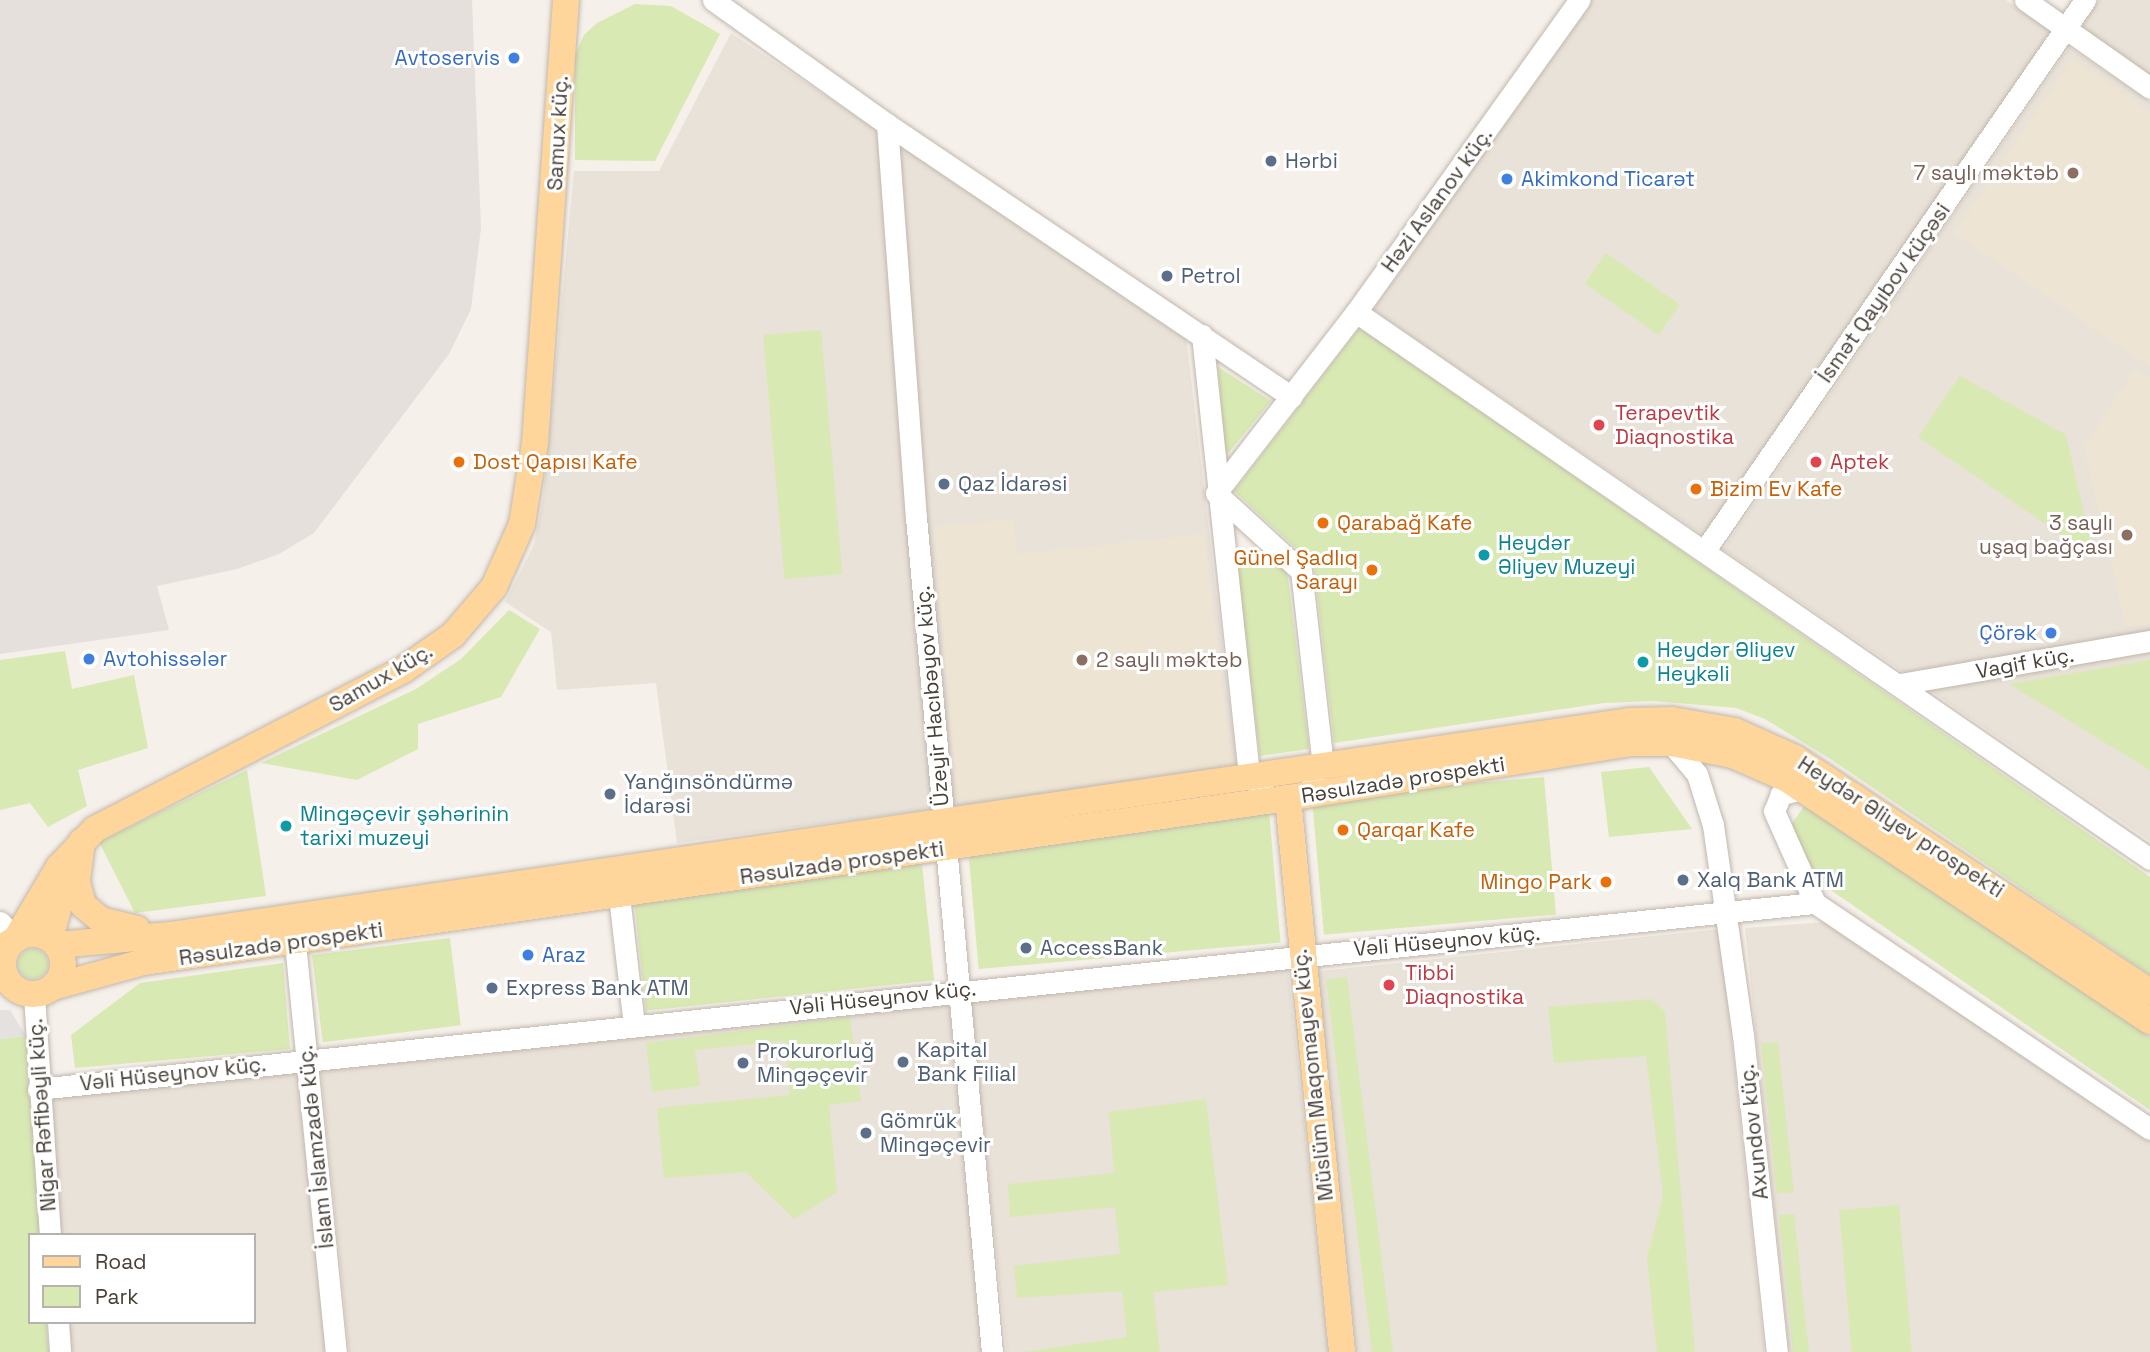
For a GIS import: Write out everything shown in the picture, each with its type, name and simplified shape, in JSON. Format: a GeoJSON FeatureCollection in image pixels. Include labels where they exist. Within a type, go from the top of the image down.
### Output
{"type":"FeatureCollection","features":[{"type":"Feature","properties":{"kind":"main road"},"geometry":{"type":"LineString","coordinates":[[555,0],[563,31]]}},
{"type":"Feature","properties":{"kind":"main road","name":"Samux küç."},"geometry":{"type":"LineString","coordinates":[[5,936],[82,841],[109,820],[403,670],[453,635],[494,587],[511,556],[530,491],[549,294],[566,0]]}},
{"type":"Feature","properties":{"kind":"main road","name":"Heydər Əliyev prospekti"},"geometry":{"type":"LineString","coordinates":[[1631,732],[1672,720],[1735,732],[1796,758],[2150,992]]}},
{"type":"Feature","properties":{"kind":"main road","name":"Rəsulzadə prospekti"},"geometry":{"type":"LineString","coordinates":[[28,991],[133,964],[619,895],[1249,777],[1322,766],[1631,732]]}},
{"type":"Feature","properties":{"kind":"main road","name":"Rəsulzadə prospekti"},"geometry":{"type":"LineString","coordinates":[[53,942],[170,935],[944,835],[1288,798],[1631,732]]}},
{"type":"Feature","properties":{"kind":"main road","name":"Heydər Əliyev prospekti"},"geometry":{"type":"LineString","coordinates":[[1631,732],[1733,755],[1803,789],[2150,1021]]}},
{"type":"Feature","properties":{"kind":"main road","name":"Müslüm Maqomayev küç."},"geometry":{"type":"LineString","coordinates":[[1288,798],[1300,955],[1342,1352]]}},
{"type":"Feature","properties":{"kind":"main road"},"geometry":{"type":"LineString","coordinates":[[82,841],[77,882],[90,913],[121,925],[170,935]]}},
{"type":"Feature","properties":{"kind":"main road"},"geometry":{"type":"LineString","coordinates":[[53,942],[33,933],[5,936],[2,964],[8,982],[28,991],[63,962],[53,942],[68,868],[82,841]]}},
{"type":"Feature","properties":{"kind":"street"},"geometry":{"type":"LineString","coordinates":[[713,0],[887,124],[1291,397]]}},
{"type":"Feature","properties":{"kind":"street","name":"Həzi Aslanov küç."},"geometry":{"type":"LineString","coordinates":[[1216,493],[1356,312],[1579,0]]}},
{"type":"Feature","properties":{"kind":"street"},"geometry":{"type":"LineString","coordinates":[[2025,0],[2150,89]]}},
{"type":"Feature","properties":{"kind":"street","name":"İsmət Qayıbov küçəsi"},"geometry":{"type":"LineString","coordinates":[[1705,550],[2085,0]]}},
{"type":"Feature","properties":{"kind":"street","name":"Üzeyir Hacıbəyov küç."},"geometry":{"type":"LineString","coordinates":[[887,124],[957,989],[992,1352]]}},
{"type":"Feature","properties":{"kind":"street"},"geometry":{"type":"LineString","coordinates":[[1356,312],[1900,684],[2150,859]]}},
{"type":"Feature","properties":{"kind":"street"},"geometry":{"type":"LineString","coordinates":[[1202,335],[1216,493],[1249,777],[1288,798],[1322,766],[1301,571],[1216,493]]}},
{"type":"Feature","properties":{"kind":"street","name":"Vagif küç."},"geometry":{"type":"LineString","coordinates":[[1900,684],[2150,641]]}},
{"type":"Feature","properties":{"kind":"street","name":"Axundov küç."},"geometry":{"type":"LineString","coordinates":[[1671,743],[1692,768],[1705,792],[1728,913],[1777,1352]]}},
{"type":"Feature","properties":{"kind":"street"},"geometry":{"type":"LineString","coordinates":[[1803,789],[1781,794],[1774,811],[1815,903],[2150,1129]]}},
{"type":"Feature","properties":{"kind":"street"},"geometry":{"type":"LineString","coordinates":[[619,895],[634,1026]]}},
{"type":"Feature","properties":{"kind":"street","name":"Vəli Hüseynov küç."},"geometry":{"type":"LineString","coordinates":[[38,1089],[957,989],[1815,903]]}},
{"type":"Feature","properties":{"kind":"street","name":"İslam İslamzadə küç."},"geometry":{"type":"LineString","coordinates":[[295,943],[337,1352]]}},
{"type":"Feature","properties":{"kind":"street","name":"Nigar Rəfibəyli küç."},"geometry":{"type":"LineString","coordinates":[[28,991],[50,1233]]}},
{"type":"Feature","properties":{"kind":"street"},"geometry":{"type":"LineString","coordinates":[[58,1324],[60,1352]]}},
{"type":"Feature","properties":{"kind":"shaded area"},"geometry":{"type":"Polygon","coordinates":[[[0,0],[472,0],[481,228],[471,309],[449,354],[314,533],[279,554],[237,569],[157,586],[169,630],[0,654],[0,0]]]}},
{"type":"Feature","properties":{"kind":"shaded area"},"geometry":{"type":"Polygon","coordinates":[[[1592,0],[2006,0],[2052,32],[1703,535],[1373,310],[1592,0]]]}},
{"type":"Feature","properties":{"kind":"shaded area"},"geometry":{"type":"Polygon","coordinates":[[[2099,0],[2150,0],[2150,75],[2081,27],[2099,0]]]}},
{"type":"Feature","properties":{"kind":"shaded area"},"geometry":{"type":"Polygon","coordinates":[[[731,33],[1186,335],[1237,769],[677,843],[656,683],[557,690],[551,632],[505,602],[534,545],[543,498],[574,171],[659,171],[731,33]]]}},
{"type":"Feature","properties":{"kind":"shaded area"},"geometry":{"type":"Polygon","coordinates":[[[2069,47],[2150,102],[2150,841],[1723,549],[2069,47]]]}},
{"type":"Feature","properties":{"kind":"shaded area","name":"7 saylı məktəb"},"geometry":{"type":"Polygon","coordinates":[[[2073,59],[2150,112],[2150,367],[1954,233],[2073,59]]]}},
{"type":"Feature","properties":{"kind":"shaded area","name":"3 saylı uşaq bağçası"},"geometry":{"type":"Polygon","coordinates":[[[2135,369],[2150,378],[2150,623],[2126,627],[2084,447],[2135,369]]]}},
{"type":"Feature","properties":{"kind":"shaded area","name":"2 saylı məktəb"},"geometry":{"type":"Polygon","coordinates":[[[1013,519],[1017,554],[1204,534],[1232,766],[957,802],[934,527],[1013,519]]]}},
{"type":"Feature","properties":{"kind":"shaded area"},"geometry":{"type":"Polygon","coordinates":[[[1827,922],[2150,1138],[2150,1352],[1789,1352],[1745,928],[1827,922]]]}},
{"type":"Feature","properties":{"kind":"shaded area"},"geometry":{"type":"Polygon","coordinates":[[[1720,929],[1764,1352],[1356,1352],[1316,971],[1720,929]]]}},
{"type":"Feature","properties":{"kind":"shaded area"},"geometry":{"type":"Polygon","coordinates":[[[1288,968],[1328,1352],[1007,1352],[970,1001],[1288,968]]]}},
{"type":"Feature","properties":{"kind":"shaded area"},"geometry":{"type":"Polygon","coordinates":[[[949,1001],[983,1352],[349,1352],[321,1071],[949,1001]]]}},
{"type":"Feature","properties":{"kind":"shaded area"},"geometry":{"type":"Polygon","coordinates":[[[0,1010],[10,1010],[26,1036],[0,1039],[0,1010]]]}},
{"type":"Feature","properties":{"kind":"shaded area"},"geometry":{"type":"Polygon","coordinates":[[[297,1073],[328,1352],[71,1352],[68,1324],[256,1324],[256,1233],[61,1233],[50,1098],[297,1073]]]}},
{"type":"Feature","properties":{"kind":"green space"},"geometry":{"type":"Polygon","coordinates":[[[635,4],[671,6],[720,34],[655,161],[575,160],[575,55],[584,35],[597,23],[635,4]]]}},
{"type":"Feature","properties":{"kind":"green space"},"geometry":{"type":"Polygon","coordinates":[[[1606,253],[1680,305],[1659,335],[1585,283],[1606,253]]]}},
{"type":"Feature","properties":{"kind":"green space"},"geometry":{"type":"Polygon","coordinates":[[[1360,327],[2150,877],[2150,975],[1832,760],[1765,719],[1736,708],[1654,701],[1604,703],[1334,743],[1314,565],[1234,491],[1360,327]]]}},
{"type":"Feature","properties":{"kind":"green space"},"geometry":{"type":"Polygon","coordinates":[[[821,330],[842,574],[785,579],[763,335],[821,330]]]}},
{"type":"Feature","properties":{"kind":"green space"},"geometry":{"type":"Polygon","coordinates":[[[1218,367],[1271,401],[1225,457],[1218,367]]]}},
{"type":"Feature","properties":{"kind":"green space"},"geometry":{"type":"Polygon","coordinates":[[[1960,376],[2066,435],[2094,557],[1918,437],[1960,376]]]}},
{"type":"Feature","properties":{"kind":"green space"},"geometry":{"type":"Polygon","coordinates":[[[1251,554],[1287,570],[1309,749],[1260,756],[1235,556],[1251,554]]]}},
{"type":"Feature","properties":{"kind":"green space"},"geometry":{"type":"Polygon","coordinates":[[[509,610],[540,629],[501,697],[418,724],[418,749],[357,780],[261,763],[416,689],[461,659],[509,610]]]}},
{"type":"Feature","properties":{"kind":"green space"},"geometry":{"type":"Polygon","coordinates":[[[65,651],[72,689],[134,675],[148,748],[78,770],[87,806],[48,827],[30,803],[0,810],[0,660],[65,651]]]}},
{"type":"Feature","properties":{"kind":"green space"},"geometry":{"type":"Polygon","coordinates":[[[2150,660],[2150,770],[2009,684],[2150,660]]]}},
{"type":"Feature","properties":{"kind":"green space"},"geometry":{"type":"Polygon","coordinates":[[[1649,767],[1692,829],[1609,837],[1601,772],[1649,767]]]}},
{"type":"Feature","properties":{"kind":"green space"},"geometry":{"type":"Polygon","coordinates":[[[247,770],[266,896],[135,913],[99,842],[247,770]]]}},
{"type":"Feature","properties":{"kind":"green space"},"geometry":{"type":"Polygon","coordinates":[[[1544,777],[1556,914],[1324,935],[1312,797],[1544,777]]]}},
{"type":"Feature","properties":{"kind":"green space"},"geometry":{"type":"Polygon","coordinates":[[[1806,804],[2150,1037],[2150,1110],[1819,882],[1790,826],[1806,804]]]}},
{"type":"Feature","properties":{"kind":"green space"},"geometry":{"type":"Polygon","coordinates":[[[1269,811],[1281,942],[979,969],[967,837],[1269,811]]]}},
{"type":"Feature","properties":{"kind":"green space"},"geometry":{"type":"Polygon","coordinates":[[[922,864],[934,980],[646,1011],[634,894],[922,864]]]}},
{"type":"Feature","properties":{"kind":"green space"},"geometry":{"type":"Polygon","coordinates":[[[450,938],[461,1025],[323,1042],[312,955],[450,938]]]}},
{"type":"Feature","properties":{"kind":"green space"},"geometry":{"type":"Polygon","coordinates":[[[33,949],[44,953],[48,964],[44,975],[33,979],[22,975],[18,964],[22,953],[33,949]]]}},
{"type":"Feature","properties":{"kind":"green space"},"geometry":{"type":"Polygon","coordinates":[[[283,963],[290,1049],[75,1068],[71,1035],[140,983],[283,963]]]}},
{"type":"Feature","properties":{"kind":"green space"},"geometry":{"type":"Polygon","coordinates":[[[1347,977],[1393,1352],[1372,1352],[1326,980],[1347,977]]]}},
{"type":"Feature","properties":{"kind":"green space"},"geometry":{"type":"Polygon","coordinates":[[[1652,999],[1665,1012],[1695,1352],[1657,1352],[1647,1258],[1663,1195],[1646,1056],[1554,1063],[1548,1007],[1652,999]]]}},
{"type":"Feature","properties":{"kind":"green space"},"geometry":{"type":"Polygon","coordinates":[[[850,1017],[861,1101],[829,1105],[837,1192],[794,1219],[746,1172],[664,1178],[657,1108],[790,1095],[785,1041],[695,1050],[700,1086],[652,1092],[646,1043],[850,1017]]]}},
{"type":"Feature","properties":{"kind":"green space"},"geometry":{"type":"Polygon","coordinates":[[[26,1036],[40,1233],[28,1233],[28,1324],[46,1324],[49,1352],[0,1352],[0,1039],[26,1036]]]}},
{"type":"Feature","properties":{"kind":"green space"},"geometry":{"type":"Polygon","coordinates":[[[1778,1042],[1794,1192],[1777,1194],[1761,1044],[1778,1042]]]}},
{"type":"Feature","properties":{"kind":"green space"},"geometry":{"type":"Polygon","coordinates":[[[1206,1099],[1228,1285],[1153,1292],[1160,1352],[1023,1352],[1127,1337],[1122,1291],[1017,1298],[1014,1266],[1120,1254],[1115,1207],[1010,1217],[1008,1184],[1114,1173],[1109,1112],[1206,1099]]]}},
{"type":"Feature","properties":{"kind":"green space"},"geometry":{"type":"Polygon","coordinates":[[[1899,1205],[1912,1352],[1852,1352],[1839,1210],[1899,1205]]]}},
{"type":"Feature","properties":{"kind":"green space"},"geometry":{"type":"Polygon","coordinates":[[[1794,1214],[1809,1352],[1793,1352],[1779,1215],[1794,1214]]]}},
{"type":"Feature","properties":{"kind":"place","name":"Avtoservis"},"geometry":{"type":"Point","coordinates":[514,58]}},
{"type":"Feature","properties":{"kind":"place","name":"Hərbi"},"geometry":{"type":"Point","coordinates":[1271,161]}},
{"type":"Feature","properties":{"kind":"place","name":"7 saylı məktəb"},"geometry":{"type":"Point","coordinates":[2073,173]}},
{"type":"Feature","properties":{"kind":"place","name":"Akimkond Ticarət"},"geometry":{"type":"Point","coordinates":[1507,179]}},
{"type":"Feature","properties":{"kind":"place","name":"Petrol"},"geometry":{"type":"Point","coordinates":[1167,276]}},
{"type":"Feature","properties":{"kind":"place","name":"Terapevtik Diaqnostika"},"geometry":{"type":"Point","coordinates":[1599,425]}},
{"type":"Feature","properties":{"kind":"place","name":"Dost Qapısı Kafe"},"geometry":{"type":"Point","coordinates":[459,462]}},
{"type":"Feature","properties":{"kind":"place","name":"Aptek"},"geometry":{"type":"Point","coordinates":[1816,462]}},
{"type":"Feature","properties":{"kind":"place","name":"Qaz İdarəsi"},"geometry":{"type":"Point","coordinates":[944,484]}},
{"type":"Feature","properties":{"kind":"place","name":"Bizim Ev Kafe"},"geometry":{"type":"Point","coordinates":[1696,489]}},
{"type":"Feature","properties":{"kind":"place","name":"Qarabağ Kafe"},"geometry":{"type":"Point","coordinates":[1323,523]}},
{"type":"Feature","properties":{"kind":"place","name":"3 saylı uşaq bağçası"},"geometry":{"type":"Point","coordinates":[2127,535]}},
{"type":"Feature","properties":{"kind":"place","name":"Heydər Əliyev Muzeyi"},"geometry":{"type":"Point","coordinates":[1484,555]}},
{"type":"Feature","properties":{"kind":"place","name":"Günel Şadlıq Sarayı"},"geometry":{"type":"Point","coordinates":[1372,570]}},
{"type":"Feature","properties":{"kind":"place","name":"Çörək"},"geometry":{"type":"Point","coordinates":[2051,633]}},
{"type":"Feature","properties":{"kind":"place","name":"Avtohissələr"},"geometry":{"type":"Point","coordinates":[89,659]}},
{"type":"Feature","properties":{"kind":"place","name":"2 saylı məktəb"},"geometry":{"type":"Point","coordinates":[1082,660]}},
{"type":"Feature","properties":{"kind":"place","name":"Heydər Əliyev Heykəli"},"geometry":{"type":"Point","coordinates":[1643,662]}},
{"type":"Feature","properties":{"kind":"place","name":"Yanğınsöndürmə İdarəsi"},"geometry":{"type":"Point","coordinates":[610,794]}},
{"type":"Feature","properties":{"kind":"place","name":"Mingəçevir şəhərinin tarixi muzeyi"},"geometry":{"type":"Point","coordinates":[286,826]}},
{"type":"Feature","properties":{"kind":"place","name":"Qarqar Kafe"},"geometry":{"type":"Point","coordinates":[1343,830]}},
{"type":"Feature","properties":{"kind":"place","name":"Xalq Bank ATM"},"geometry":{"type":"Point","coordinates":[1683,880]}},
{"type":"Feature","properties":{"kind":"place","name":"Mingo Park"},"geometry":{"type":"Point","coordinates":[1606,882]}},
{"type":"Feature","properties":{"kind":"place","name":"AccessBank"},"geometry":{"type":"Point","coordinates":[1026,948]}},
{"type":"Feature","properties":{"kind":"place","name":"Araz"},"geometry":{"type":"Point","coordinates":[528,955]}},
{"type":"Feature","properties":{"kind":"place","name":"Tibbi Diaqnostika"},"geometry":{"type":"Point","coordinates":[1389,985]}},
{"type":"Feature","properties":{"kind":"place","name":"Express Bank ATM"},"geometry":{"type":"Point","coordinates":[492,988]}},
{"type":"Feature","properties":{"kind":"place","name":"Kapital Bank Filial"},"geometry":{"type":"Point","coordinates":[903,1062]}},
{"type":"Feature","properties":{"kind":"place","name":"Prokurorluğ Mingəçevir"},"geometry":{"type":"Point","coordinates":[743,1063]}},
{"type":"Feature","properties":{"kind":"place","name":"Gömrük Mingəçevir"},"geometry":{"type":"Point","coordinates":[866,1133]}}]}
